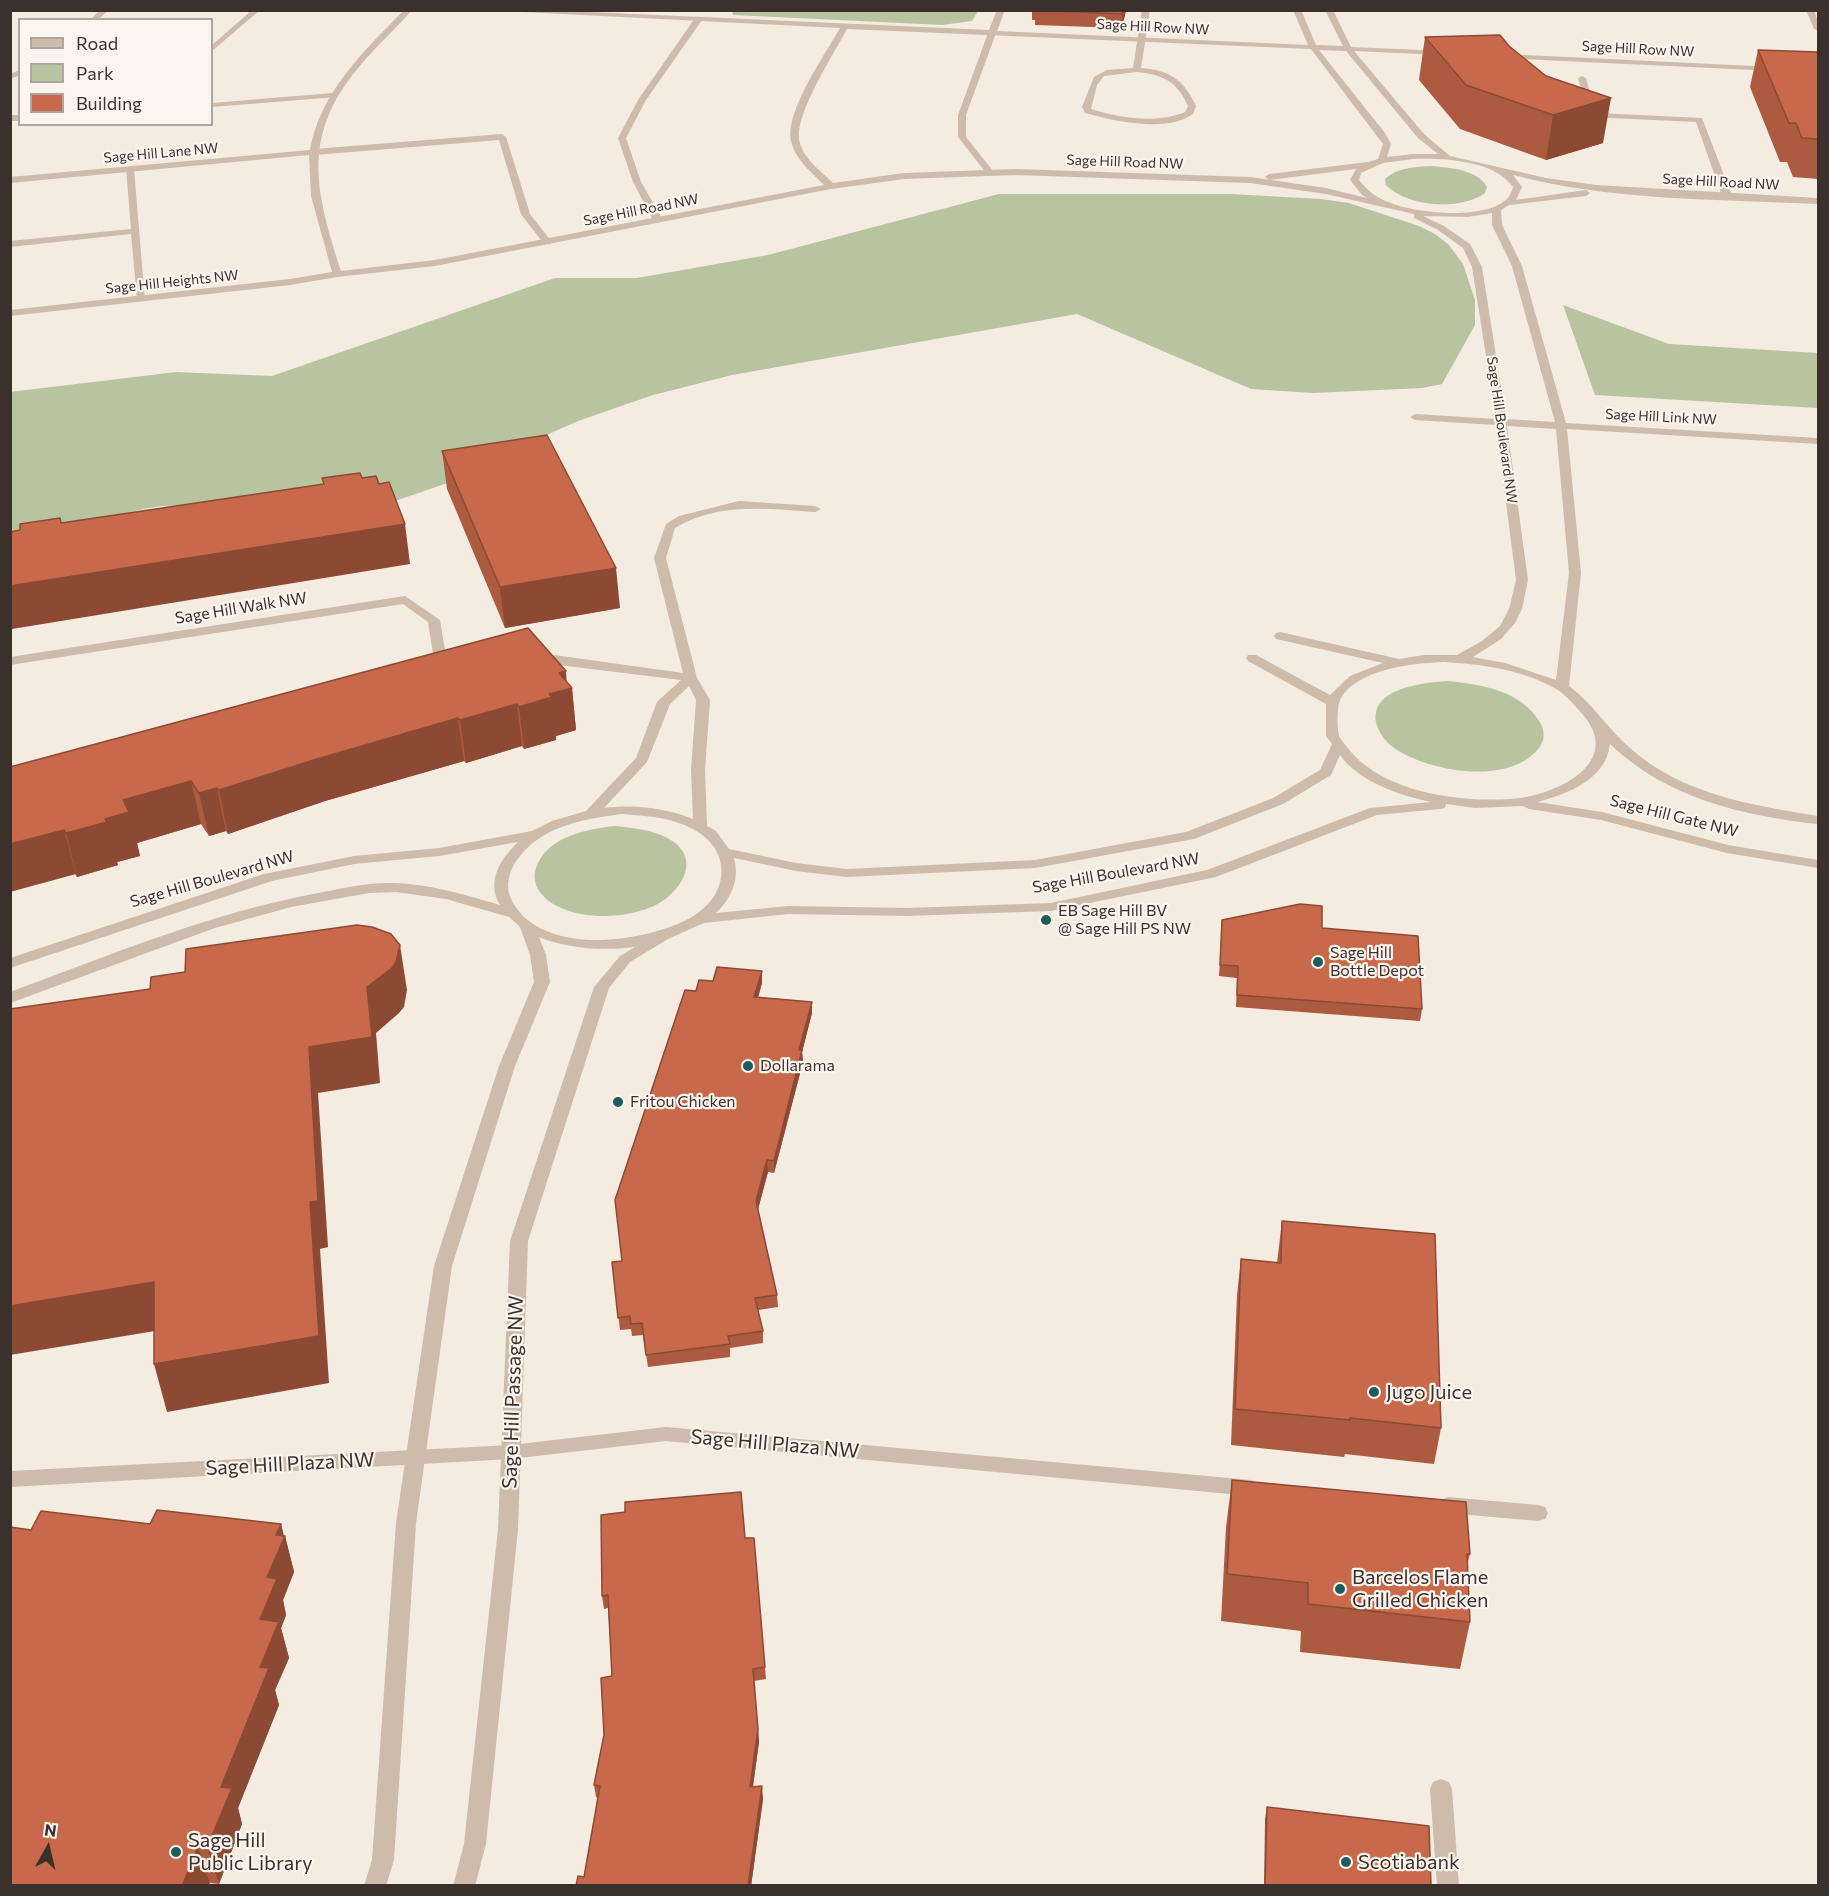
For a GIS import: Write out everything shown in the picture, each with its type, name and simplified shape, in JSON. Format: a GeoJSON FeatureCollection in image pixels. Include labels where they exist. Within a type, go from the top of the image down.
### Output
{"type":"FeatureCollection","features":[{"type":"Feature","properties":{"kind":"street"},"geometry":{"type":"LineString","coordinates":[[213,48],[257,10]]}},
{"type":"Feature","properties":{"kind":"street"},"geometry":{"type":"LineString","coordinates":[[337,274],[314,184],[316,134],[333,95],[353,67],[409,10]]}},
{"type":"Feature","properties":{"kind":"street","name":"Sage Hill Row NW"},"geometry":{"type":"LineString","coordinates":[[486,10],[1454,54]]}},
{"type":"Feature","properties":{"kind":"street"},"geometry":{"type":"LineString","coordinates":[[658,220],[638,182],[622,138],[642,100],[704,10]]}},
{"type":"Feature","properties":{"kind":"street"},"geometry":{"type":"LineString","coordinates":[[990,172],[962,137],[962,115],[1001,10]]}},
{"type":"Feature","properties":{"kind":"street"},"geometry":{"type":"LineString","coordinates":[[1137,70],[1146,10]]}},
{"type":"Feature","properties":{"kind":"street"},"geometry":{"type":"LineString","coordinates":[[1297,10],[1312,48],[1381,132],[1387,144],[1382,160]]}},
{"type":"Feature","properties":{"kind":"street"},"geometry":{"type":"LineString","coordinates":[[1329,10],[1348,49],[1421,136],[1446,157]]}},
{"type":"Feature","properties":{"kind":"street"},"geometry":{"type":"LineString","coordinates":[[1810,10],[1818,29]]}},
{"type":"Feature","properties":{"kind":"street"},"geometry":{"type":"LineString","coordinates":[[831,186],[808,163],[800,151],[795,130],[802,107],[845,26]]}},
{"type":"Feature","properties":{"kind":"street","name":"Sage Hill Row NW"},"geometry":{"type":"LineString","coordinates":[[1489,56],[1783,69]]}},
{"type":"Feature","properties":{"kind":"street"},"geometry":{"type":"LineString","coordinates":[[1137,70],[1156,71],[1173,76],[1186,89],[1192,106],[1189,114],[1179,119],[1126,119],[1088,111],[1086,107],[1092,81],[1108,72],[1137,70]]}},
{"type":"Feature","properties":{"kind":"street"},"geometry":{"type":"LineString","coordinates":[[1582,78],[1593,115],[1699,120],[1727,196]]}},
{"type":"Feature","properties":{"kind":"street"},"geometry":{"type":"LineString","coordinates":[[213,105],[333,95]]}},
{"type":"Feature","properties":{"kind":"street","name":"Sage Hill Lane NW"},"geometry":{"type":"LineString","coordinates":[[10,180],[502,137],[526,214],[547,242]]}},
{"type":"Feature","properties":{"kind":"street","name":"Sage Hill Road NW"},"geometry":{"type":"LineString","coordinates":[[1250,180],[1420,156],[1446,157],[1546,181],[1622,191],[1818,201]]}},
{"type":"Feature","properties":{"kind":"street"},"geometry":{"type":"LineString","coordinates":[[1368,165],[1357,172],[1354,180],[1357,189],[1368,198],[1406,211]]}},
{"type":"Feature","properties":{"kind":"street"},"geometry":{"type":"LineString","coordinates":[[130,169],[142,299]]}},
{"type":"Feature","properties":{"kind":"street"},"geometry":{"type":"LineString","coordinates":[[1500,171],[1512,179],[1518,187],[1517,196],[1510,203]]}},
{"type":"Feature","properties":{"kind":"street","name":"Sage Hill Road NW"},"geometry":{"type":"LineString","coordinates":[[337,274],[435,263],[831,186],[904,176],[990,172],[1250,180],[1326,191],[1384,205]]}},
{"type":"Feature","properties":{"kind":"street","name":"Sage Hill Road NW"},"geometry":{"type":"LineString","coordinates":[[1406,211],[1454,215],[1562,195],[1622,191]]}},
{"type":"Feature","properties":{"kind":"street"},"geometry":{"type":"LineString","coordinates":[[1280,636],[1398,662],[1461,658],[1516,669],[1562,687],[1575,573],[1561,426],[1517,266],[1497,225],[1496,209]]}},
{"type":"Feature","properties":{"kind":"street","name":"Sage Hill Boulevard NW"},"geometry":{"type":"LineString","coordinates":[[1406,211],[1441,228],[1467,246],[1477,267],[1522,580],[1519,605],[1509,625],[1485,645],[1461,658]]}},
{"type":"Feature","properties":{"kind":"street"},"geometry":{"type":"LineString","coordinates":[[10,244],[135,231]]}},
{"type":"Feature","properties":{"kind":"street","name":"Sage Hill Heights NW"},"geometry":{"type":"LineString","coordinates":[[10,313],[290,282],[337,274]]}},
{"type":"Feature","properties":{"kind":"street","name":"Sage Hill Link NW"},"geometry":{"type":"LineString","coordinates":[[1415,417],[1818,441]]}},
{"type":"Feature","properties":{"kind":"street"},"geometry":{"type":"LineString","coordinates":[[700,828],[698,770],[704,700],[692,678],[660,558],[670,526],[683,518],[739,504],[815,509]]}},
{"type":"Feature","properties":{"kind":"street","name":"Sage Hill Walk NW"},"geometry":{"type":"LineString","coordinates":[[10,661],[405,600],[434,620],[446,656],[417,662]]}},
{"type":"Feature","properties":{"kind":"street"},"geometry":{"type":"LineString","coordinates":[[520,658],[554,659],[692,678]]}},
{"type":"Feature","properties":{"kind":"street"},"geometry":{"type":"LineString","coordinates":[[1252,658],[1332,702]]}},
{"type":"Feature","properties":{"kind":"street"},"geometry":{"type":"LineString","coordinates":[[1398,662],[1356,678],[1341,689],[1332,702],[1328,723],[1337,746],[1355,765],[1382,782],[1416,795],[1454,803],[1488,806],[1520,804],[1555,795],[1582,781],[1598,763],[1603,743],[1596,721]]}},
{"type":"Feature","properties":{"kind":"street"},"geometry":{"type":"LineString","coordinates":[[592,813],[642,759],[664,702],[692,678]]}},
{"type":"Feature","properties":{"kind":"street","name":"Sage Hill Gate NW"},"geometry":{"type":"LineString","coordinates":[[1562,687],[1637,763],[1679,786],[1731,804],[1818,820]]}},
{"type":"Feature","properties":{"kind":"street","name":"Sage Hill Boulevard NW"},"geometry":{"type":"LineString","coordinates":[[725,852],[795,867],[846,873],[1035,864],[1189,836],[1278,801],[1326,772],[1337,746]]}},
{"type":"Feature","properties":{"kind":"street","name":"Sage Hill Boulevard NW"},"geometry":{"type":"LineString","coordinates":[[700,919],[788,910],[907,912],[1051,907],[1211,874],[1375,812],[1454,803]]}},
{"type":"Feature","properties":{"kind":"street","name":"Sage Hill Gate NW"},"geometry":{"type":"LineString","coordinates":[[1520,804],[1602,816],[1727,849],[1818,864]]}},
{"type":"Feature","properties":{"kind":"street"},"geometry":{"type":"LineString","coordinates":[[622,810],[651,812],[677,818],[700,828],[715,839],[725,852],[730,869],[727,886],[717,903],[700,919],[662,937],[604,946],[567,941],[527,926],[512,913],[502,893],[502,873],[514,852],[535,835],[562,822],[592,813],[622,810]]}},
{"type":"Feature","properties":{"kind":"street","name":"Sage Hill Boulevard NW"},"geometry":{"type":"LineString","coordinates":[[10,963],[269,877],[354,861],[439,852],[535,835]]}},
{"type":"Feature","properties":{"kind":"street"},"geometry":{"type":"LineString","coordinates":[[10,998],[213,924],[304,899],[374,888],[404,888],[443,894],[512,913]]}},
{"type":"Feature","properties":{"kind":"street"},"geometry":{"type":"LineString","coordinates":[[375,1886],[383,1860],[406,1523],[443,1266],[507,1066],[542,982],[537,955],[527,926]]}},
{"type":"Feature","properties":{"kind":"street","name":"Sage Hill Passage NW"},"geometry":{"type":"LineString","coordinates":[[464,1886],[475,1844],[508,1529],[519,1241],[603,987],[625,959],[662,937]]}},
{"type":"Feature","properties":{"kind":"street","name":"Sage Hill Plaza NW"},"geometry":{"type":"LineString","coordinates":[[10,1479],[511,1452],[666,1434],[1270,1490]]}},
{"type":"Feature","properties":{"kind":"street"},"geometry":{"type":"LineString","coordinates":[[1433,1504],[1538,1513]]}},
{"type":"Feature","properties":{"kind":"street"},"geometry":{"type":"LineString","coordinates":[[1441,1789],[1448,1886]]}},
{"type":"Feature","properties":{"kind":"green space"},"geometry":{"type":"Polygon","coordinates":[[[732,10],[978,11],[972,21],[942,25],[733,15],[732,10]]]}},
{"type":"Feature","properties":{"kind":"green space"},"geometry":{"type":"Polygon","coordinates":[[[1432,166],[1462,170],[1477,176],[1487,187],[1485,193],[1462,202],[1434,204],[1407,198],[1386,185],[1385,179],[1396,172],[1407,168],[1432,166]]]}},
{"type":"Feature","properties":{"kind":"green space"},"geometry":{"type":"Polygon","coordinates":[[[999,194],[1230,194],[1321,199],[1349,203],[1419,226],[1435,234],[1449,245],[1463,264],[1475,300],[1475,325],[1442,384],[1422,388],[1313,393],[1251,389],[1077,314],[732,375],[653,395],[578,421],[468,476],[395,501],[162,506],[104,519],[11,554],[10,392],[176,372],[272,376],[555,278],[637,278],[768,255],[999,194]]]}},
{"type":"Feature","properties":{"kind":"green space"},"geometry":{"type":"Polygon","coordinates":[[[1563,305],[1669,344],[1818,353],[1818,408],[1595,395],[1563,305]]]}},
{"type":"Feature","properties":{"kind":"green space"},"geometry":{"type":"Polygon","coordinates":[[[1446,681],[1486,687],[1512,696],[1523,703],[1541,724],[1544,734],[1541,745],[1528,758],[1510,767],[1490,771],[1468,771],[1424,762],[1405,755],[1390,745],[1381,735],[1376,722],[1381,702],[1390,695],[1412,686],[1446,681]]]}},
{"type":"Feature","properties":{"kind":"green space"},"geometry":{"type":"Polygon","coordinates":[[[616,826],[661,835],[673,841],[681,849],[685,857],[685,875],[673,892],[651,907],[616,915],[579,914],[562,909],[548,900],[538,889],[535,876],[541,857],[549,848],[558,841],[581,832],[616,826]]]}},
{"type":"Feature","properties":{"kind":"building"},"geometry":{"type":"Polygon","coordinates":[[[1038,10],[1123,10],[1122,14],[1038,10]]]}},
{"type":"Feature","properties":{"kind":"building"},"geometry":{"type":"Polygon","coordinates":[[[1500,35],[1509,46],[1546,76],[1611,98],[1553,115],[1466,85],[1425,37],[1500,35]]]}},
{"type":"Feature","properties":{"kind":"building"},"geometry":{"type":"Polygon","coordinates":[[[1758,50],[1818,52],[1818,139],[1802,138],[1796,123],[1789,123],[1758,50]]]}},
{"type":"Feature","properties":{"kind":"building"},"geometry":{"type":"Polygon","coordinates":[[[547,435],[616,568],[500,587],[442,451],[547,435]]]}},
{"type":"Feature","properties":{"kind":"building"},"geometry":{"type":"Polygon","coordinates":[[[360,473],[362,478],[376,476],[379,484],[389,482],[405,524],[10,586],[10,532],[20,530],[20,524],[60,518],[61,523],[324,484],[322,478],[360,473]]]}},
{"type":"Feature","properties":{"kind":"building"},"geometry":{"type":"Polygon","coordinates":[[[528,628],[566,671],[559,673],[572,688],[549,694],[552,697],[519,707],[517,704],[460,720],[458,718],[219,790],[217,788],[199,793],[191,781],[123,800],[129,812],[105,819],[107,822],[10,844],[10,767],[528,628]]]}},
{"type":"Feature","properties":{"kind":"building","name":"Sage Hill Bottle Depot"},"geometry":{"type":"Polygon","coordinates":[[[1300,904],[1322,906],[1322,928],[1418,936],[1422,1009],[1237,995],[1238,966],[1220,965],[1222,920],[1300,904]]]}},
{"type":"Feature","properties":{"kind":"building"},"geometry":{"type":"Polygon","coordinates":[[[357,925],[372,927],[391,934],[400,945],[396,962],[392,968],[367,987],[372,1037],[309,1047],[318,1201],[310,1202],[319,1336],[154,1364],[154,1282],[10,1306],[10,1009],[150,989],[151,977],[185,972],[186,949],[357,925]]]}},
{"type":"Feature","properties":{"kind":"building"},"geometry":{"type":"Polygon","coordinates":[[[717,967],[762,971],[754,997],[812,1002],[774,1161],[767,1160],[756,1201],[777,1295],[755,1298],[763,1331],[728,1336],[730,1344],[646,1355],[642,1323],[631,1324],[630,1316],[618,1318],[612,1262],[622,1261],[615,1200],[685,990],[696,991],[699,980],[713,981],[717,967]]]}},
{"type":"Feature","properties":{"kind":"building"},"geometry":{"type":"Polygon","coordinates":[[[1282,1221],[1435,1234],[1441,1428],[1235,1409],[1241,1259],[1281,1263],[1282,1221]]]}},
{"type":"Feature","properties":{"kind":"building"},"geometry":{"type":"Polygon","coordinates":[[[1232,1480],[1466,1502],[1470,1554],[1467,1554],[1470,1622],[1308,1604],[1308,1583],[1227,1574],[1232,1480]]]}},
{"type":"Feature","properties":{"kind":"building"},"geometry":{"type":"Polygon","coordinates":[[[741,1492],[745,1538],[754,1538],[765,1667],[753,1669],[758,1729],[750,1787],[762,1786],[748,1886],[576,1886],[578,1876],[584,1877],[600,1786],[594,1785],[604,1735],[601,1678],[612,1676],[608,1595],[602,1596],[601,1515],[625,1512],[625,1502],[741,1492]]]}},
{"type":"Feature","properties":{"kind":"building"},"geometry":{"type":"Polygon","coordinates":[[[157,1510],[281,1524],[276,1535],[285,1536],[267,1577],[277,1579],[260,1619],[279,1622],[260,1667],[269,1668],[221,1787],[232,1788],[207,1848],[198,1847],[182,1886],[10,1886],[10,1527],[31,1530],[41,1511],[150,1524],[157,1510]]]}},
{"type":"Feature","properties":{"kind":"building","name":"Scotiabank"},"geometry":{"type":"Polygon","coordinates":[[[1267,1807],[1429,1826],[1431,1886],[1265,1886],[1267,1807]]]}},
{"type":"Feature","properties":{"kind":"place","name":"EB Sage Hill BV @ Sage Hill PS NW"},"geometry":{"type":"Point","coordinates":[1046,920]}},
{"type":"Feature","properties":{"kind":"place","name":"Sage Hill Bottle Depot"},"geometry":{"type":"Point","coordinates":[1318,962]}},
{"type":"Feature","properties":{"kind":"place","name":"Dollarama"},"geometry":{"type":"Point","coordinates":[748,1066]}},
{"type":"Feature","properties":{"kind":"place","name":"Fritou Chicken"},"geometry":{"type":"Point","coordinates":[618,1102]}},
{"type":"Feature","properties":{"kind":"place","name":"Jugo Juice"},"geometry":{"type":"Point","coordinates":[1374,1392]}},
{"type":"Feature","properties":{"kind":"place","name":"Barcelos Flame Grilled Chicken"},"geometry":{"type":"Point","coordinates":[1340,1589]}},
{"type":"Feature","properties":{"kind":"place","name":"Sage Hill Public Library"},"geometry":{"type":"Point","coordinates":[176,1852]}},
{"type":"Feature","properties":{"kind":"place","name":"Scotiabank"},"geometry":{"type":"Point","coordinates":[1346,1862]}}]}
